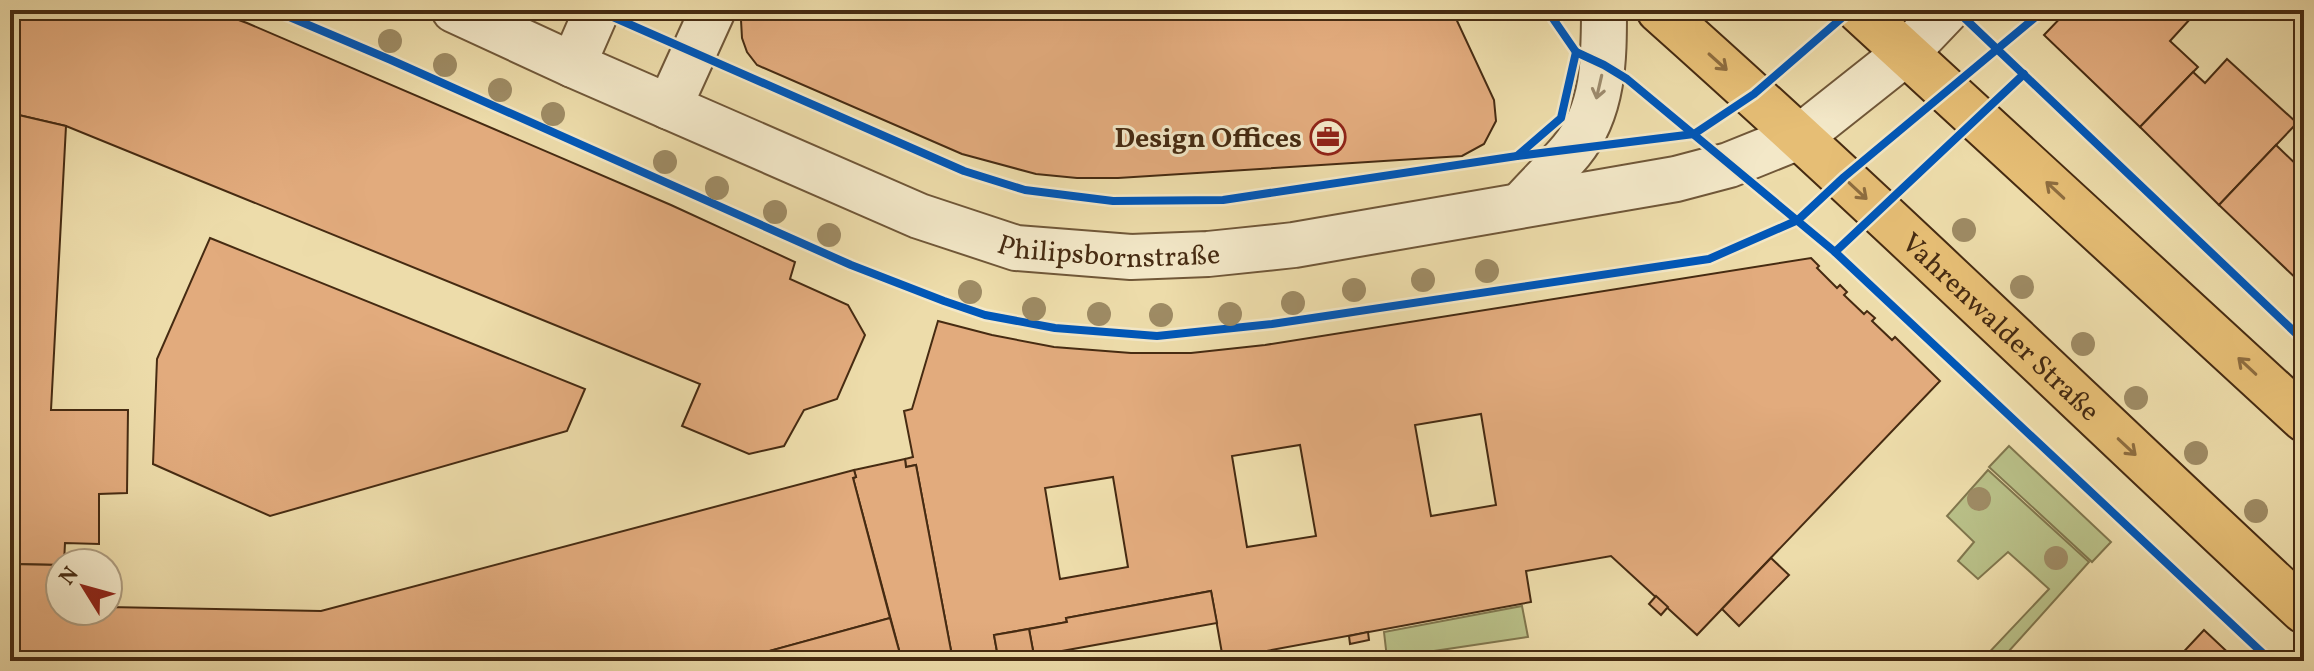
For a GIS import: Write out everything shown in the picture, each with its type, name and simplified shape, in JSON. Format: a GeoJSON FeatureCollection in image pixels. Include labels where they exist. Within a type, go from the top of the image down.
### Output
{"type":"FeatureCollection","features":[{"type":"Feature","properties":{"kind":"main road","name":"Vahrenwalder Straße"},"geometry":{"type":"LineString","coordinates":[[1659,10],[1801,136],[2304,611]]}},
{"type":"Feature","properties":{"kind":"main road"},"geometry":{"type":"LineString","coordinates":[[1859,10],[2304,419]]}},
{"type":"Feature","properties":{"kind":"street","name":"Philipsbornstraße"},"geometry":{"type":"LineString","coordinates":[[454,10],[919,216],[1016,248],[1131,257],[1208,254],[1294,245],[1676,179],[1729,165],[1801,136],[1907,52],[1947,10]]}},
{"type":"Feature","properties":{"kind":"street"},"geometry":{"type":"LineString","coordinates":[[573,65],[597,10]]}},
{"type":"Feature","properties":{"kind":"street"},"geometry":{"type":"LineString","coordinates":[[669,107],[713,10]]}},
{"type":"Feature","properties":{"kind":"street"},"geometry":{"type":"LineString","coordinates":[[1521,205],[1572,149],[1587,126],[1602,77],[1604,10]]}},
{"type":"Feature","properties":{"kind":"green space"},"geometry":{"type":"Polygon","coordinates":[[[2009,446],[2111,542],[2092,562],[1989,467],[2009,446]]]}},
{"type":"Feature","properties":{"kind":"green space"},"geometry":{"type":"Polygon","coordinates":[[[1988,470],[2089,562],[2000,661],[1981,661],[2049,589],[2008,552],[1978,579],[1958,561],[1974,542],[1947,516],[1988,470]]]}},
{"type":"Feature","properties":{"kind":"green space"},"geometry":{"type":"Polygon","coordinates":[[[1522,606],[1528,637],[1387,658],[1384,632],[1522,606]]]}},
{"type":"Feature","properties":{"kind":"building"},"geometry":{"type":"Polygon","coordinates":[[[10,10],[211,10],[247,23],[671,205],[795,262],[790,279],[848,305],[865,335],[837,399],[804,410],[784,446],[749,454],[682,426],[700,384],[66,126],[10,113],[10,10]]]}},
{"type":"Feature","properties":{"kind":"building"},"geometry":{"type":"Polygon","coordinates":[[[745,10],[1452,10],[1494,100],[1496,121],[1484,144],[1462,156],[1118,178],[1036,174],[962,154],[757,65],[747,52],[742,38],[741,20],[745,10]]]}},
{"type":"Feature","properties":{"kind":"building"},"geometry":{"type":"Polygon","coordinates":[[[2068,10],[2182,10],[2191,18],[2170,41],[2198,67],[2140,127],[2044,35],[2068,10]]]}},
{"type":"Feature","properties":{"kind":"building"},"geometry":{"type":"Polygon","coordinates":[[[2227,59],[2297,123],[2219,205],[2140,127],[2193,72],[2205,83],[2227,59]]]}},
{"type":"Feature","properties":{"kind":"building"},"geometry":{"type":"Polygon","coordinates":[[[10,113],[66,126],[51,410],[128,410],[127,493],[99,494],[99,544],[65,543],[65,547],[44,547],[44,565],[10,564],[10,113]]]}},
{"type":"Feature","properties":{"kind":"building"},"geometry":{"type":"Polygon","coordinates":[[[2276,145],[2304,172],[2304,286],[2219,205],[2276,145]]]}},
{"type":"Feature","properties":{"kind":"building"},"geometry":{"type":"Polygon","coordinates":[[[210,238],[585,389],[567,431],[270,516],[153,464],[157,359],[210,238]]]}},
{"type":"Feature","properties":{"kind":"building"},"geometry":{"type":"Polygon","coordinates":[[[1811,258],[1837,288],[1840,285],[1847,292],[1844,295],[1864,314],[1867,311],[1875,318],[1872,321],[1892,340],[1895,337],[1940,381],[1697,635],[1611,556],[1526,571],[1531,602],[1223,659],[1211,591],[994,635],[998,657],[953,661],[916,465],[906,467],[905,459],[913,457],[904,411],[912,409],[938,321],[1054,347],[1131,353],[1191,353],[1265,345],[1811,258]],[[1481,414],[1415,425],[1431,516],[1496,505],[1481,414]],[[1300,445],[1232,456],[1247,547],[1316,536],[1300,445]],[[1113,477],[1045,488],[1060,579],[1128,567],[1113,477]]]}},
{"type":"Feature","properties":{"kind":"building"},"geometry":{"type":"Polygon","coordinates":[[[905,459],[906,467],[916,465],[953,661],[902,661],[853,478],[856,477],[854,470],[905,459]]]}},
{"type":"Feature","properties":{"kind":"building"},"geometry":{"type":"Polygon","coordinates":[[[854,470],[856,477],[853,478],[890,618],[733,661],[10,661],[10,564],[44,565],[44,627],[124,627],[124,607],[321,611],[854,470]]]}},
{"type":"Feature","properties":{"kind":"building"},"geometry":{"type":"Polygon","coordinates":[[[1771,558],[1789,575],[1739,626],[1722,609],[1771,558]]]}},
{"type":"Feature","properties":{"kind":"building"},"geometry":{"type":"Polygon","coordinates":[[[1211,591],[1217,623],[1034,656],[1029,629],[1067,622],[1066,618],[1211,591]]]}},
{"type":"Feature","properties":{"kind":"building"},"geometry":{"type":"Polygon","coordinates":[[[1656,596],[1668,607],[1661,615],[1649,604],[1656,596]]]}},
{"type":"Feature","properties":{"kind":"building"},"geometry":{"type":"Polygon","coordinates":[[[890,618],[902,661],[733,661],[890,618]]]}},
{"type":"Feature","properties":{"kind":"building"},"geometry":{"type":"Polygon","coordinates":[[[1029,629],[1035,661],[977,661],[998,657],[994,635],[1029,629]]]}},
{"type":"Feature","properties":{"kind":"building"},"geometry":{"type":"Polygon","coordinates":[[[2204,630],[2237,661],[2175,661],[2204,630]]]}},
{"type":"Feature","properties":{"kind":"building"},"geometry":{"type":"Polygon","coordinates":[[[1368,632],[1369,640],[1350,644],[1349,636],[1368,632]]]}},
{"type":"Feature","properties":{"kind":"cycle path"},"geometry":{"type":"LineString","coordinates":[[273,10],[851,265],[944,301],[985,315],[1055,328],[1157,336],[1272,324],[1709,259],[1798,220],[1844,177],[2044,10]]}},
{"type":"Feature","properties":{"kind":"cycle path"},"geometry":{"type":"LineString","coordinates":[[597,10],[964,171],[1025,190],[1113,201],[1223,200],[1517,156],[1561,118],[1576,52]]}},
{"type":"Feature","properties":{"kind":"cycle path"},"geometry":{"type":"LineString","coordinates":[[1547,10],[1576,52],[1627,79],[1835,252],[2271,661]]}},
{"type":"Feature","properties":{"kind":"cycle path"},"geometry":{"type":"LineString","coordinates":[[1517,156],[1694,134],[1754,94],[1851,10]]}},
{"type":"Feature","properties":{"kind":"cycle path"},"geometry":{"type":"LineString","coordinates":[[1956,10],[2304,341]]}},
{"type":"Feature","properties":{"kind":"cycle path"},"geometry":{"type":"LineString","coordinates":[[1835,252],[2024,74]]}},
{"type":"Feature","properties":{"kind":"place","name":"Design Offices"},"geometry":{"type":"Point","coordinates":[1328,137]}}]}
